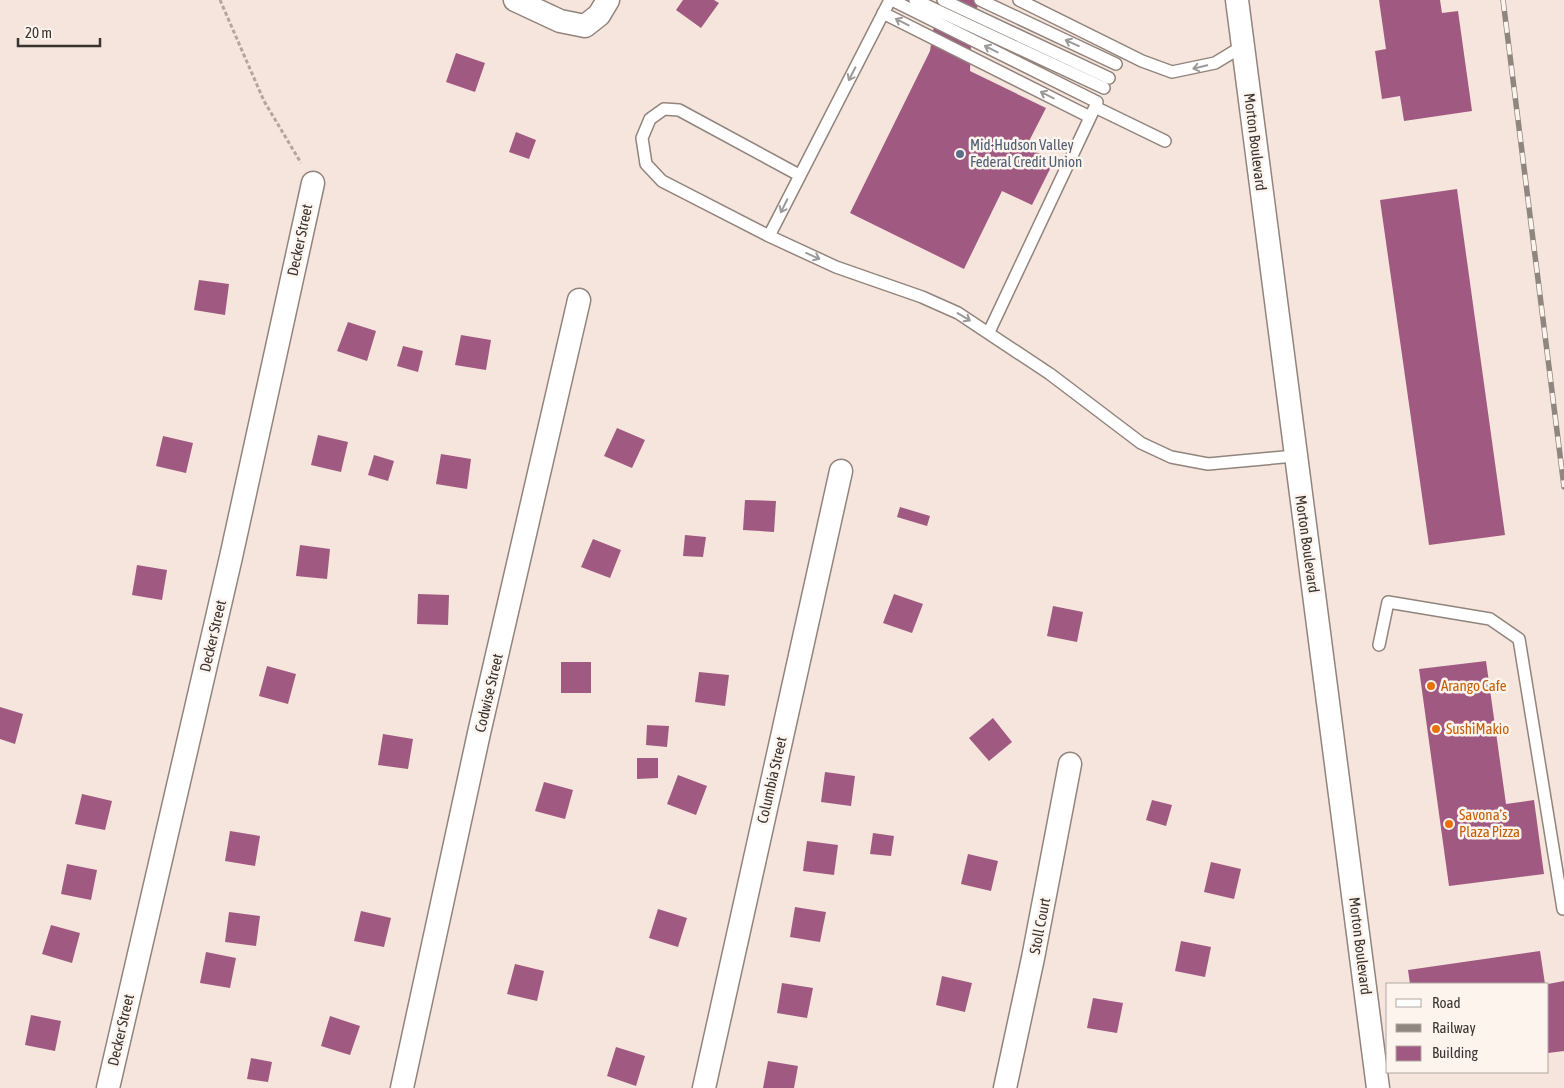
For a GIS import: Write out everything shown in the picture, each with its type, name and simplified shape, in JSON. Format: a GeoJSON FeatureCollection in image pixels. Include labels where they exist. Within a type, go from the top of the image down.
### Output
{"type":"FeatureCollection","features":[{"type":"Feature","properties":{"kind":"street"},"geometry":{"type":"LineString","coordinates":[[514,0],[560,21],[585,26],[599,14],[607,3]]}},
{"type":"Feature","properties":{"kind":"street","name":"Morton Boulevard"},"geometry":{"type":"LineString","coordinates":[[1237,0],[1378,1088]]}},
{"type":"Feature","properties":{"kind":"street","name":"Decker Street"},"geometry":{"type":"LineString","coordinates":[[108,1088],[231,558],[312,183]]}},
{"type":"Feature","properties":{"kind":"street","name":"Codwise Street"},"geometry":{"type":"LineString","coordinates":[[402,1088],[482,724],[579,300]]}},
{"type":"Feature","properties":{"kind":"street","name":"Columbia Street"},"geometry":{"type":"LineString","coordinates":[[704,1088],[841,471]]}},
{"type":"Feature","properties":{"kind":"street","name":"Stoll Court"},"geometry":{"type":"LineString","coordinates":[[1006,1088],[1034,958],[1070,764]]}},
{"type":"Feature","properties":{"kind":"lane"},"geometry":{"type":"LineString","coordinates":[[769,236],[891,0],[1094,109]]}},
{"type":"Feature","properties":{"kind":"lane"},"geometry":{"type":"LineString","coordinates":[[915,0],[1107,83]]}},
{"type":"Feature","properties":{"kind":"lane"},"geometry":{"type":"LineString","coordinates":[[943,0],[1107,83]]}},
{"type":"Feature","properties":{"kind":"lane"},"geometry":{"type":"LineString","coordinates":[[980,0],[1116,64]]}},
{"type":"Feature","properties":{"kind":"lane"},"geometry":{"type":"LineString","coordinates":[[1019,0],[1142,61],[1172,72],[1216,63],[1243,46]]}},
{"type":"Feature","properties":{"kind":"lane"},"geometry":{"type":"LineString","coordinates":[[883,13],[1165,141]]}},
{"type":"Feature","properties":{"kind":"lane"},"geometry":{"type":"LineString","coordinates":[[989,332],[1122,51]]}},
{"type":"Feature","properties":{"kind":"lane"},"geometry":{"type":"LineString","coordinates":[[799,175],[679,110],[664,109],[650,119],[642,138],[646,164],[662,180],[769,236],[836,266],[922,297],[958,313],[1050,374],[1141,443],[1172,457],[1208,464],[1295,456]]}},
{"type":"Feature","properties":{"kind":"lane"},"geometry":{"type":"LineString","coordinates":[[1379,645],[1388,602],[1490,619],[1519,639],[1564,909]]}},
{"type":"Feature","properties":{"kind":"path"},"geometry":{"type":"LineString","coordinates":[[220,0],[264,101],[312,183]]}},
{"type":"Feature","properties":{"kind":"building"},"geometry":{"type":"Polygon","coordinates":[[[683,0],[714,0],[719,3],[701,28],[676,10],[683,0]]]}},
{"type":"Feature","properties":{"kind":"building","name":"Mid-Hudson Valley Federal Credit Union"},"geometry":{"type":"Polygon","coordinates":[[[938,0],[981,0],[972,17],[970,71],[1046,108],[1026,147],[1054,161],[1032,205],[1002,191],[964,269],[850,213],[930,51],[938,0]]]}},
{"type":"Feature","properties":{"kind":"building"},"geometry":{"type":"Polygon","coordinates":[[[1379,0],[1440,0],[1442,13],[1458,11],[1472,111],[1404,121],[1400,96],[1382,99],[1375,51],[1386,49],[1379,0]]]}},
{"type":"Feature","properties":{"kind":"building"},"geometry":{"type":"Polygon","coordinates":[[[456,53],[485,63],[475,92],[446,82],[456,53]]]}},
{"type":"Feature","properties":{"kind":"building"},"geometry":{"type":"Polygon","coordinates":[[[516,132],[536,140],[529,159],[509,152],[516,132]]]}},
{"type":"Feature","properties":{"kind":"building"},"geometry":{"type":"Polygon","coordinates":[[[1457,189],[1505,535],[1429,545],[1380,200],[1457,189]]]}},
{"type":"Feature","properties":{"kind":"building"},"geometry":{"type":"Polygon","coordinates":[[[199,280],[229,284],[225,315],[194,310],[199,280]]]}},
{"type":"Feature","properties":{"kind":"building"},"geometry":{"type":"Polygon","coordinates":[[[348,322],[376,331],[367,361],[337,351],[348,322]]]}},
{"type":"Feature","properties":{"kind":"building"},"geometry":{"type":"Polygon","coordinates":[[[461,335],[491,340],[486,370],[455,365],[461,335]]]}},
{"type":"Feature","properties":{"kind":"building"},"geometry":{"type":"Polygon","coordinates":[[[403,346],[423,351],[418,372],[397,366],[403,346]]]}},
{"type":"Feature","properties":{"kind":"building"},"geometry":{"type":"Polygon","coordinates":[[[617,428],[645,440],[632,468],[604,456],[617,428]]]}},
{"type":"Feature","properties":{"kind":"building"},"geometry":{"type":"Polygon","coordinates":[[[318,435],[348,442],[341,472],[311,465],[318,435]]]}},
{"type":"Feature","properties":{"kind":"building"},"geometry":{"type":"Polygon","coordinates":[[[163,436],[193,443],[186,473],[156,466],[163,436]]]}},
{"type":"Feature","properties":{"kind":"building"},"geometry":{"type":"Polygon","coordinates":[[[441,454],[471,459],[467,489],[436,484],[441,454]]]}},
{"type":"Feature","properties":{"kind":"building"},"geometry":{"type":"Polygon","coordinates":[[[374,455],[394,461],[388,481],[368,475],[374,455]]]}},
{"type":"Feature","properties":{"kind":"building"},"geometry":{"type":"Polygon","coordinates":[[[745,500],[776,501],[774,532],[743,530],[745,500]]]}},
{"type":"Feature","properties":{"kind":"building"},"geometry":{"type":"Polygon","coordinates":[[[900,507],[930,516],[927,526],[897,517],[900,507]]]}},
{"type":"Feature","properties":{"kind":"building"},"geometry":{"type":"Polygon","coordinates":[[[685,535],[706,537],[703,557],[683,556],[685,535]]]}},
{"type":"Feature","properties":{"kind":"building"},"geometry":{"type":"Polygon","coordinates":[[[593,539],[621,550],[610,578],[581,567],[593,539]]]}},
{"type":"Feature","properties":{"kind":"building"},"geometry":{"type":"Polygon","coordinates":[[[300,545],[330,549],[327,579],[296,576],[300,545]]]}},
{"type":"Feature","properties":{"kind":"building"},"geometry":{"type":"Polygon","coordinates":[[[137,565],[167,570],[162,600],[132,595],[137,565]]]}},
{"type":"Feature","properties":{"kind":"building"},"geometry":{"type":"Polygon","coordinates":[[[418,594],[449,595],[448,625],[417,624],[418,594]]]}},
{"type":"Feature","properties":{"kind":"building"},"geometry":{"type":"Polygon","coordinates":[[[894,594],[923,604],[912,633],[883,623],[894,594]]]}},
{"type":"Feature","properties":{"kind":"building"},"geometry":{"type":"Polygon","coordinates":[[[1053,606],[1083,612],[1077,642],[1047,636],[1053,606]]]}},
{"type":"Feature","properties":{"kind":"building"},"geometry":{"type":"Polygon","coordinates":[[[1486,661],[1506,804],[1534,800],[1544,874],[1449,886],[1419,669],[1486,661]]]}},
{"type":"Feature","properties":{"kind":"building"},"geometry":{"type":"Polygon","coordinates":[[[561,662],[591,662],[591,693],[561,693],[561,662]]]}},
{"type":"Feature","properties":{"kind":"building"},"geometry":{"type":"Polygon","coordinates":[[[267,666],[296,674],[288,704],[259,696],[267,666]]]}},
{"type":"Feature","properties":{"kind":"building"},"geometry":{"type":"Polygon","coordinates":[[[699,672],[729,675],[725,706],[695,702],[699,672]]]}},
{"type":"Feature","properties":{"kind":"building"},"geometry":{"type":"Polygon","coordinates":[[[0,707],[23,714],[15,744],[0,739],[0,707]]]}},
{"type":"Feature","properties":{"kind":"building"},"geometry":{"type":"Polygon","coordinates":[[[993,718],[1012,742],[989,761],[969,738],[993,718]]]}},
{"type":"Feature","properties":{"kind":"building"},"geometry":{"type":"Polygon","coordinates":[[[647,725],[669,726],[667,747],[646,745],[647,725]]]}},
{"type":"Feature","properties":{"kind":"building"},"geometry":{"type":"Polygon","coordinates":[[[383,734],[413,739],[408,769],[378,765],[383,734]]]}},
{"type":"Feature","properties":{"kind":"building"},"geometry":{"type":"Polygon","coordinates":[[[637,758],[658,758],[658,778],[637,779],[637,758]]]}},
{"type":"Feature","properties":{"kind":"building"},"geometry":{"type":"Polygon","coordinates":[[[825,772],[855,776],[851,806],[821,802],[825,772]]]}},
{"type":"Feature","properties":{"kind":"building"},"geometry":{"type":"Polygon","coordinates":[[[678,775],[707,786],[696,815],[667,804],[678,775]]]}},
{"type":"Feature","properties":{"kind":"building"},"geometry":{"type":"Polygon","coordinates":[[[544,782],[573,790],[565,819],[535,811],[544,782]]]}},
{"type":"Feature","properties":{"kind":"building"},"geometry":{"type":"Polygon","coordinates":[[[82,794],[112,801],[105,830],[75,824],[82,794]]]}},
{"type":"Feature","properties":{"kind":"building"},"geometry":{"type":"Polygon","coordinates":[[[1152,800],[1172,805],[1166,826],[1146,820],[1152,800]]]}},
{"type":"Feature","properties":{"kind":"building"},"geometry":{"type":"Polygon","coordinates":[[[230,831],[260,836],[255,866],[225,861],[230,831]]]}},
{"type":"Feature","properties":{"kind":"building"},"geometry":{"type":"Polygon","coordinates":[[[873,833],[894,836],[891,856],[870,854],[873,833]]]}},
{"type":"Feature","properties":{"kind":"building"},"geometry":{"type":"Polygon","coordinates":[[[807,841],[838,845],[834,875],[803,871],[807,841]]]}},
{"type":"Feature","properties":{"kind":"building"},"geometry":{"type":"Polygon","coordinates":[[[968,854],[998,861],[991,891],[961,884],[968,854]]]}},
{"type":"Feature","properties":{"kind":"building"},"geometry":{"type":"Polygon","coordinates":[[[1211,862],[1241,869],[1234,899],[1204,892],[1211,862]]]}},
{"type":"Feature","properties":{"kind":"building"},"geometry":{"type":"Polygon","coordinates":[[[67,864],[97,870],[91,900],[61,894],[67,864]]]}},
{"type":"Feature","properties":{"kind":"building"},"geometry":{"type":"Polygon","coordinates":[[[795,907],[826,912],[820,942],[790,937],[795,907]]]}},
{"type":"Feature","properties":{"kind":"building"},"geometry":{"type":"Polygon","coordinates":[[[658,909],[687,918],[678,947],[649,938],[658,909]]]}},
{"type":"Feature","properties":{"kind":"building"},"geometry":{"type":"Polygon","coordinates":[[[361,911],[391,918],[384,947],[354,941],[361,911]]]}},
{"type":"Feature","properties":{"kind":"building"},"geometry":{"type":"Polygon","coordinates":[[[229,912],[260,916],[256,946],[225,942],[229,912]]]}},
{"type":"Feature","properties":{"kind":"building"},"geometry":{"type":"Polygon","coordinates":[[[51,925],[80,933],[72,963],[42,954],[51,925]]]}},
{"type":"Feature","properties":{"kind":"building"},"geometry":{"type":"Polygon","coordinates":[[[1181,941],[1211,947],[1205,977],[1175,971],[1181,941]]]}},
{"type":"Feature","properties":{"kind":"building"},"geometry":{"type":"Polygon","coordinates":[[[1540,951],[1545,983],[1410,983],[1408,970],[1540,951]]]}},
{"type":"Feature","properties":{"kind":"building"},"geometry":{"type":"Polygon","coordinates":[[[206,952],[236,958],[230,988],[200,983],[206,952]]]}},
{"type":"Feature","properties":{"kind":"building"},"geometry":{"type":"Polygon","coordinates":[[[515,964],[544,971],[537,1001],[507,994],[515,964]]]}},
{"type":"Feature","properties":{"kind":"building"},"geometry":{"type":"Polygon","coordinates":[[[942,976],[972,983],[965,1012],[936,1005],[942,976]]]}},
{"type":"Feature","properties":{"kind":"building"},"geometry":{"type":"Polygon","coordinates":[[[1564,981],[1564,1051],[1549,1053],[1549,984],[1564,981]]]}},
{"type":"Feature","properties":{"kind":"building"},"geometry":{"type":"Polygon","coordinates":[[[782,983],[813,988],[807,1018],[777,1013],[782,983]]]}},
{"type":"Feature","properties":{"kind":"building"},"geometry":{"type":"Polygon","coordinates":[[[1093,998],[1123,1003],[1117,1033],[1087,1028],[1093,998]]]}},
{"type":"Feature","properties":{"kind":"building"},"geometry":{"type":"Polygon","coordinates":[[[31,1015],[61,1021],[55,1051],[25,1045],[31,1015]]]}},
{"type":"Feature","properties":{"kind":"building"},"geometry":{"type":"Polygon","coordinates":[[[330,1016],[360,1026],[350,1055],[321,1046],[330,1016]]]}},
{"type":"Feature","properties":{"kind":"building"},"geometry":{"type":"Polygon","coordinates":[[[616,1047],[645,1056],[636,1086],[607,1076],[616,1047]]]}},
{"type":"Feature","properties":{"kind":"building"},"geometry":{"type":"Polygon","coordinates":[[[251,1058],[272,1062],[268,1082],[247,1079],[251,1058]]]}},
{"type":"Feature","properties":{"kind":"building"},"geometry":{"type":"Polygon","coordinates":[[[768,1061],[798,1066],[794,1088],[763,1088],[768,1061]]]}},
{"type":"Feature","properties":{"kind":"railway"},"geometry":{"type":"LineString","coordinates":[[1503,0],[1564,487]]}},
{"type":"Feature","properties":{"kind":"place","name":"Mid-Hudson Valley Federal Credit Union"},"geometry":{"type":"Point","coordinates":[960,154]}},
{"type":"Feature","properties":{"kind":"place","name":"Arango Cafe"},"geometry":{"type":"Point","coordinates":[1431,686]}},
{"type":"Feature","properties":{"kind":"place","name":"SushiMakio"},"geometry":{"type":"Point","coordinates":[1436,729]}},
{"type":"Feature","properties":{"kind":"place","name":"Savona's Plaza Pizza"},"geometry":{"type":"Point","coordinates":[1449,824]}}]}
